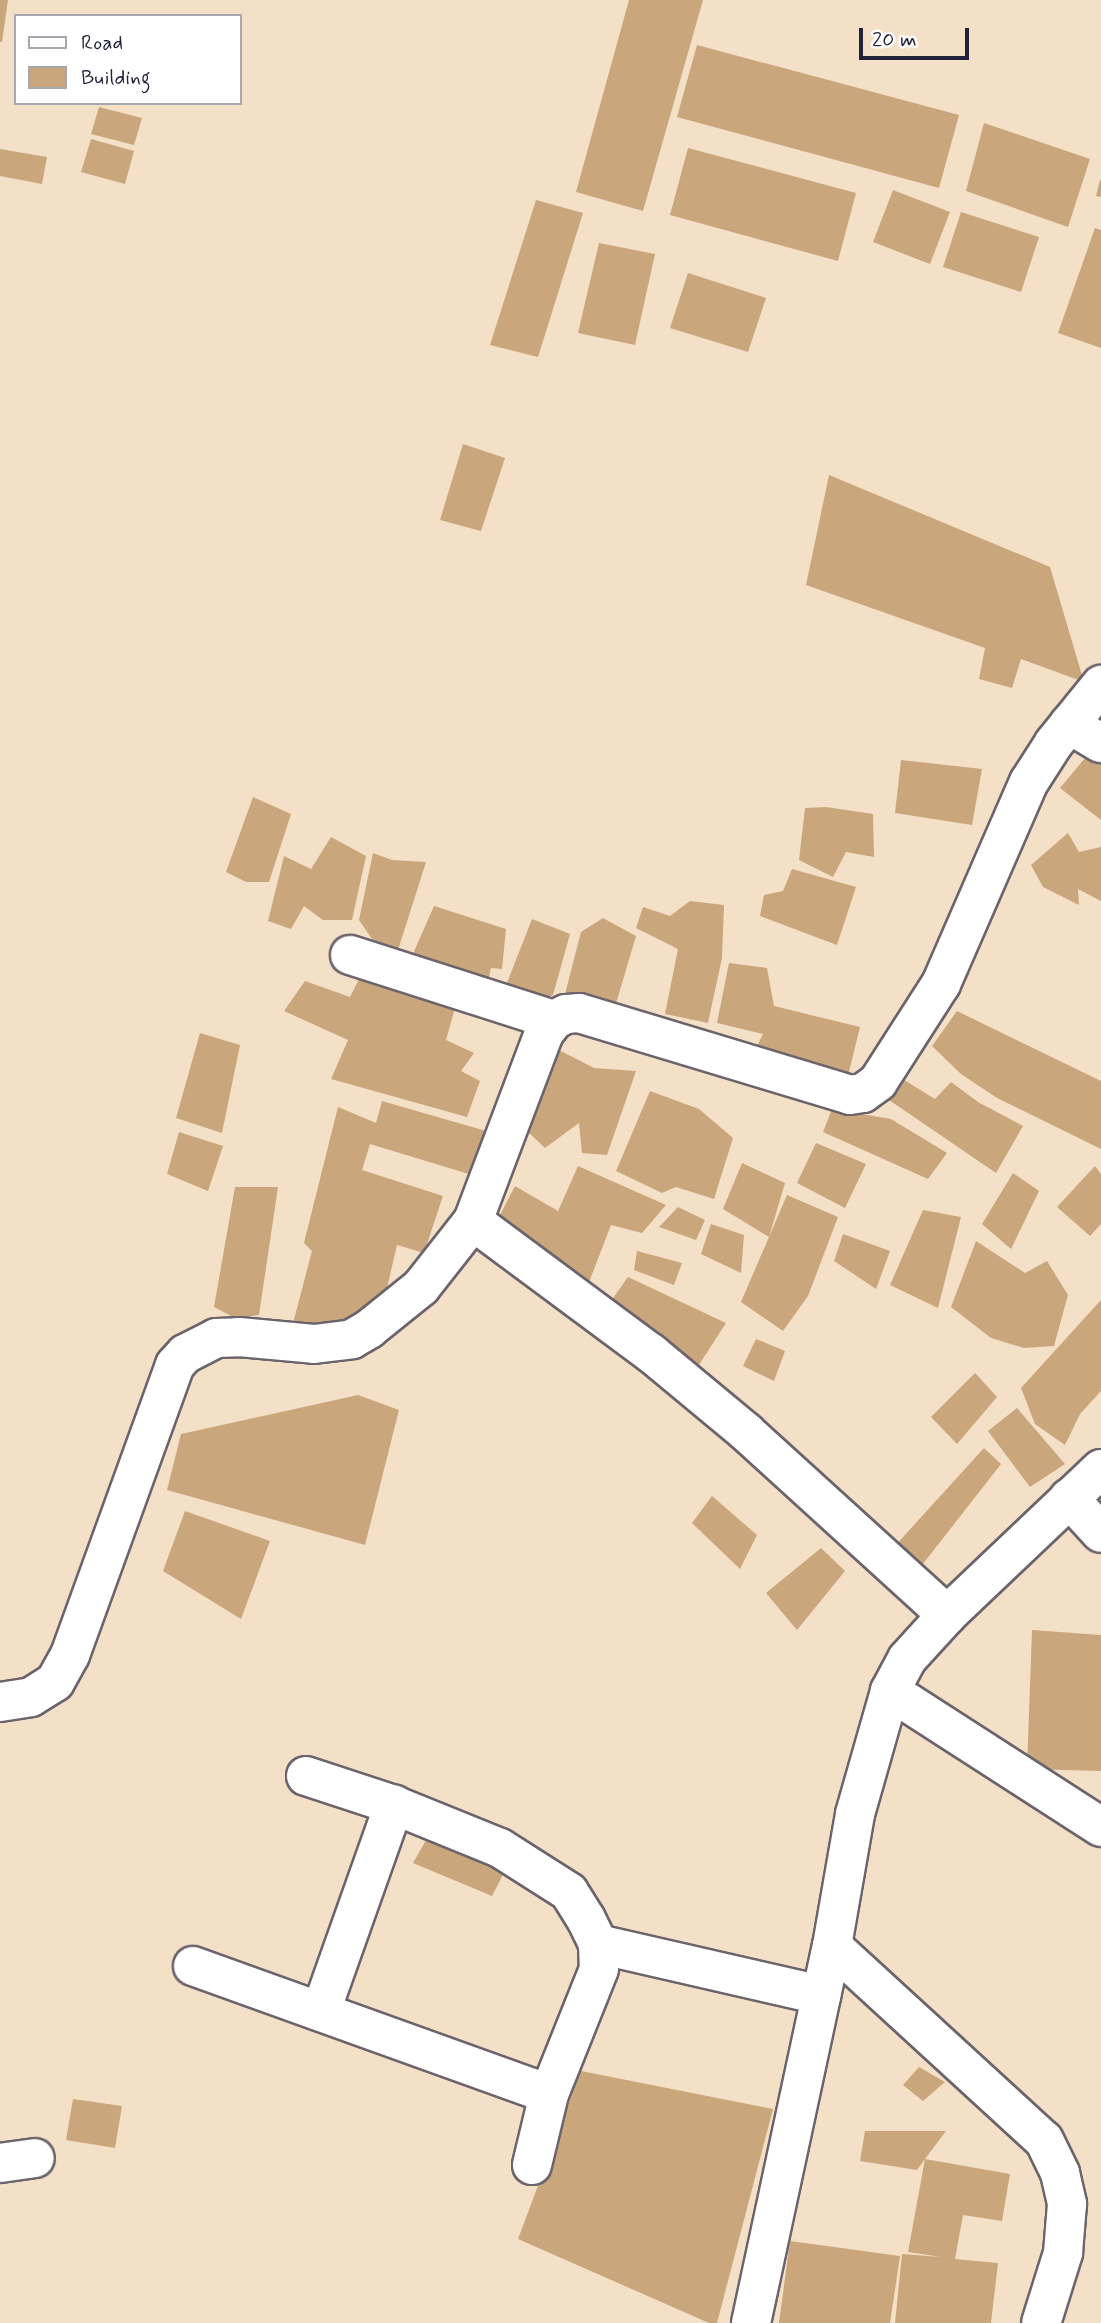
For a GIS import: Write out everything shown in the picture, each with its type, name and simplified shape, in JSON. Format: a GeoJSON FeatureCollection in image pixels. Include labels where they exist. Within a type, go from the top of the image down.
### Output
{"type":"FeatureCollection","features":[{"type":"Feature","properties":{"kind":"street"},"geometry":{"type":"LineString","coordinates":[[0,1702],[31,1697],[55,1682],[70,1655],[176,1365],[185,1354],[216,1338],[239,1337],[314,1344],[352,1339],[376,1324],[421,1287],[473,1221],[544,1033],[554,1020],[566,1014],[579,1013],[850,1095],[863,1093],[878,1082],[941,984],[1030,782],[1085,733],[1101,685]]}},
{"type":"Feature","properties":{"kind":"street"},"geometry":{"type":"LineString","coordinates":[[350,955],[554,1020]]}},
{"type":"Feature","properties":{"kind":"street"},"geometry":{"type":"LineString","coordinates":[[473,1221],[683,1379],[746,1432],[947,1615]]}},
{"type":"Feature","properties":{"kind":"street"},"geometry":{"type":"LineString","coordinates":[[751,2323],[832,1946],[855,1814],[890,1690],[907,1659],[947,1615],[1101,1469]]}},
{"type":"Feature","properties":{"kind":"street"},"geometry":{"type":"LineString","coordinates":[[1069,1498],[1101,1533]]}},
{"type":"Feature","properties":{"kind":"street"},"geometry":{"type":"LineString","coordinates":[[890,1690],[1101,1827]]}},
{"type":"Feature","properties":{"kind":"street"},"geometry":{"type":"LineString","coordinates":[[306,1776],[394,1805],[500,1847],[569,1892],[598,1944],[599,1969],[549,2094],[532,2165]]}},
{"type":"Feature","properties":{"kind":"street"},"geometry":{"type":"LineString","coordinates":[[321,2011],[394,1805]]}},
{"type":"Feature","properties":{"kind":"street"},"geometry":{"type":"LineString","coordinates":[[598,1944],[821,1995]]}},
{"type":"Feature","properties":{"kind":"street"},"geometry":{"type":"LineString","coordinates":[[832,1946],[1044,2140],[1060,2173],[1067,2204],[1062,2253],[1041,2323]]}},
{"type":"Feature","properties":{"kind":"street"},"geometry":{"type":"LineString","coordinates":[[193,1966],[549,2094]]}},
{"type":"Feature","properties":{"kind":"building"},"geometry":{"type":"Polygon","coordinates":[[[0,0],[8,0],[2,42],[0,42],[0,0]]]}},
{"type":"Feature","properties":{"kind":"building"},"geometry":{"type":"Polygon","coordinates":[[[629,0],[703,0],[643,211],[576,192],[629,0]]]}},
{"type":"Feature","properties":{"kind":"building"},"geometry":{"type":"Polygon","coordinates":[[[697,45],[959,115],[939,188],[677,117],[697,45]]]}},
{"type":"Feature","properties":{"kind":"building"},"geometry":{"type":"Polygon","coordinates":[[[99,107],[142,118],[134,145],[91,134],[99,107]]]}},
{"type":"Feature","properties":{"kind":"building"},"geometry":{"type":"Polygon","coordinates":[[[984,123],[1090,159],[1068,227],[966,191],[984,123]]]}},
{"type":"Feature","properties":{"kind":"building"},"geometry":{"type":"Polygon","coordinates":[[[91,139],[134,151],[125,184],[81,172],[91,139]]]}},
{"type":"Feature","properties":{"kind":"building"},"geometry":{"type":"Polygon","coordinates":[[[688,148],[856,193],[838,261],[670,215],[688,148]]]}},
{"type":"Feature","properties":{"kind":"building"},"geometry":{"type":"Polygon","coordinates":[[[0,149],[47,157],[42,184],[0,176],[0,149]]]}},
{"type":"Feature","properties":{"kind":"building"},"geometry":{"type":"Polygon","coordinates":[[[1101,180],[1101,197],[1096,196],[1101,180]]]}},
{"type":"Feature","properties":{"kind":"building"},"geometry":{"type":"Polygon","coordinates":[[[893,190],[950,212],[930,264],[873,242],[893,190]]]}},
{"type":"Feature","properties":{"kind":"building"},"geometry":{"type":"Polygon","coordinates":[[[536,200],[583,213],[538,357],[490,345],[536,200]]]}},
{"type":"Feature","properties":{"kind":"building"},"geometry":{"type":"Polygon","coordinates":[[[961,212],[1039,237],[1021,292],[943,267],[961,212]]]}},
{"type":"Feature","properties":{"kind":"building"},"geometry":{"type":"Polygon","coordinates":[[[1095,228],[1101,230],[1101,348],[1058,333],[1095,228]]]}},
{"type":"Feature","properties":{"kind":"building"},"geometry":{"type":"Polygon","coordinates":[[[599,243],[655,254],[635,345],[578,333],[599,243]]]}},
{"type":"Feature","properties":{"kind":"building"},"geometry":{"type":"Polygon","coordinates":[[[688,273],[766,298],[748,352],[670,328],[688,273]]]}},
{"type":"Feature","properties":{"kind":"building"},"geometry":{"type":"Polygon","coordinates":[[[463,444],[505,458],[481,531],[440,520],[463,444]]]}},
{"type":"Feature","properties":{"kind":"building"},"geometry":{"type":"Polygon","coordinates":[[[829,475],[1050,567],[1084,682],[1021,659],[1012,688],[979,679],[985,648],[806,585],[829,475]]]}},
{"type":"Feature","properties":{"kind":"building"},"geometry":{"type":"Polygon","coordinates":[[[1091,751],[1101,758],[1101,820],[1060,788],[1091,751]]]}},
{"type":"Feature","properties":{"kind":"building"},"geometry":{"type":"Polygon","coordinates":[[[901,760],[982,769],[972,825],[895,813],[901,760]]]}},
{"type":"Feature","properties":{"kind":"building"},"geometry":{"type":"Polygon","coordinates":[[[253,797],[291,814],[269,882],[246,882],[226,872],[253,797]]]}},
{"type":"Feature","properties":{"kind":"building"},"geometry":{"type":"Polygon","coordinates":[[[826,807],[873,814],[874,857],[846,852],[833,877],[799,860],[805,808],[826,807]]]}},
{"type":"Feature","properties":{"kind":"building"},"geometry":{"type":"Polygon","coordinates":[[[1068,833],[1079,852],[1101,847],[1101,901],[1078,889],[1079,905],[1043,887],[1031,865],[1068,833]]]}},
{"type":"Feature","properties":{"kind":"building"},"geometry":{"type":"Polygon","coordinates":[[[331,837],[366,856],[352,920],[323,920],[304,906],[291,929],[268,921],[284,856],[311,869],[331,837]]]}},
{"type":"Feature","properties":{"kind":"building"},"geometry":{"type":"Polygon","coordinates":[[[373,853],[392,860],[426,862],[398,950],[372,939],[359,920],[373,853]]]}},
{"type":"Feature","properties":{"kind":"building"},"geometry":{"type":"Polygon","coordinates":[[[792,869],[856,887],[837,945],[760,916],[764,895],[783,891],[792,869]]]}},
{"type":"Feature","properties":{"kind":"building"},"geometry":{"type":"Polygon","coordinates":[[[690,901],[724,905],[722,958],[708,1023],[665,1014],[678,949],[636,928],[643,907],[670,916],[690,901]]]}},
{"type":"Feature","properties":{"kind":"building"},"geometry":{"type":"Polygon","coordinates":[[[434,906],[506,929],[502,969],[491,968],[486,990],[409,963],[434,906]]]}},
{"type":"Feature","properties":{"kind":"building"},"geometry":{"type":"Polygon","coordinates":[[[603,918],[636,936],[615,1007],[564,998],[581,932],[603,918]]]}},
{"type":"Feature","properties":{"kind":"building"},"geometry":{"type":"Polygon","coordinates":[[[532,919],[570,934],[553,995],[527,1003],[503,993],[532,919]]]}},
{"type":"Feature","properties":{"kind":"building"},"geometry":{"type":"Polygon","coordinates":[[[729,963],[767,968],[774,1006],[860,1027],[847,1080],[754,1052],[763,1034],[717,1023],[729,963]]]}},
{"type":"Feature","properties":{"kind":"building"},"geometry":{"type":"Polygon","coordinates":[[[364,969],[457,1001],[446,1040],[474,1053],[461,1071],[480,1081],[467,1117],[331,1079],[348,1040],[284,1011],[305,981],[350,997],[364,969]]]}},
{"type":"Feature","properties":{"kind":"building"},"geometry":{"type":"Polygon","coordinates":[[[957,1011],[1101,1081],[1101,1149],[997,1098],[961,1074],[932,1046],[957,1011]]]}},
{"type":"Feature","properties":{"kind":"building"},"geometry":{"type":"Polygon","coordinates":[[[200,1033],[240,1045],[222,1133],[176,1118],[200,1033]]]}},
{"type":"Feature","properties":{"kind":"building"},"geometry":{"type":"Polygon","coordinates":[[[559,1050],[594,1068],[636,1071],[607,1155],[582,1153],[579,1123],[545,1148],[525,1129],[559,1050]]]}},
{"type":"Feature","properties":{"kind":"building"},"geometry":{"type":"Polygon","coordinates":[[[901,1078],[935,1099],[951,1082],[978,1102],[1023,1126],[996,1173],[889,1100],[901,1078]]]}},
{"type":"Feature","properties":{"kind":"building"},"geometry":{"type":"Polygon","coordinates":[[[650,1091],[699,1109],[733,1138],[714,1199],[676,1187],[662,1193],[616,1171],[650,1091]]]}},
{"type":"Feature","properties":{"kind":"building"},"geometry":{"type":"Polygon","coordinates":[[[382,1101],[486,1131],[472,1175],[370,1144],[362,1170],[443,1196],[424,1253],[397,1245],[384,1301],[355,1326],[292,1327],[312,1251],[304,1243],[338,1107],[376,1123],[382,1101]]]}},
{"type":"Feature","properties":{"kind":"building"},"geometry":{"type":"Polygon","coordinates":[[[832,1109],[891,1119],[947,1153],[928,1179],[823,1132],[832,1109]]]}},
{"type":"Feature","properties":{"kind":"building"},"geometry":{"type":"Polygon","coordinates":[[[179,1132],[223,1146],[208,1191],[167,1174],[179,1132]]]}},
{"type":"Feature","properties":{"kind":"building"},"geometry":{"type":"Polygon","coordinates":[[[816,1143],[866,1164],[845,1208],[797,1183],[816,1143]]]}},
{"type":"Feature","properties":{"kind":"building"},"geometry":{"type":"Polygon","coordinates":[[[742,1163],[785,1183],[769,1237],[723,1209],[742,1163]]]}},
{"type":"Feature","properties":{"kind":"building"},"geometry":{"type":"Polygon","coordinates":[[[578,1166],[666,1205],[642,1233],[611,1225],[586,1290],[498,1219],[515,1186],[558,1211],[578,1166]]]}},
{"type":"Feature","properties":{"kind":"building"},"geometry":{"type":"Polygon","coordinates":[[[1095,1166],[1101,1174],[1101,1224],[1090,1236],[1057,1207],[1095,1166]]]}},
{"type":"Feature","properties":{"kind":"building"},"geometry":{"type":"Polygon","coordinates":[[[1013,1173],[1039,1191],[1011,1249],[982,1224],[1013,1173]]]}},
{"type":"Feature","properties":{"kind":"building"},"geometry":{"type":"Polygon","coordinates":[[[235,1187],[278,1187],[259,1315],[235,1318],[214,1307],[235,1187]]]}},
{"type":"Feature","properties":{"kind":"building"},"geometry":{"type":"Polygon","coordinates":[[[787,1195],[838,1217],[808,1296],[783,1331],[741,1302],[787,1195]]]}},
{"type":"Feature","properties":{"kind":"building"},"geometry":{"type":"Polygon","coordinates":[[[678,1207],[705,1220],[696,1240],[659,1227],[678,1207]]]}},
{"type":"Feature","properties":{"kind":"building"},"geometry":{"type":"Polygon","coordinates":[[[923,1210],[961,1217],[938,1308],[890,1285],[923,1210]]]}},
{"type":"Feature","properties":{"kind":"building"},"geometry":{"type":"Polygon","coordinates":[[[711,1224],[744,1235],[741,1273],[701,1254],[711,1224]]]}},
{"type":"Feature","properties":{"kind":"building"},"geometry":{"type":"Polygon","coordinates":[[[843,1234],[890,1251],[876,1289],[834,1261],[843,1234]]]}},
{"type":"Feature","properties":{"kind":"building"},"geometry":{"type":"Polygon","coordinates":[[[976,1241],[1025,1273],[1047,1261],[1068,1295],[1054,1346],[1024,1348],[991,1338],[951,1307],[976,1241]]]}},
{"type":"Feature","properties":{"kind":"building"},"geometry":{"type":"Polygon","coordinates":[[[637,1251],[682,1263],[674,1285],[634,1270],[637,1251]]]}},
{"type":"Feature","properties":{"kind":"building"},"geometry":{"type":"Polygon","coordinates":[[[628,1277],[726,1323],[697,1368],[608,1305],[628,1277]]]}},
{"type":"Feature","properties":{"kind":"building"},"geometry":{"type":"Polygon","coordinates":[[[1101,1300],[1101,1391],[1080,1414],[1065,1445],[1035,1424],[1021,1388],[1101,1300]]]}},
{"type":"Feature","properties":{"kind":"building"},"geometry":{"type":"Polygon","coordinates":[[[756,1339],[785,1351],[774,1381],[743,1366],[756,1339]]]}},
{"type":"Feature","properties":{"kind":"building"},"geometry":{"type":"Polygon","coordinates":[[[975,1373],[997,1397],[957,1444],[931,1417],[975,1373]]]}},
{"type":"Feature","properties":{"kind":"building"},"geometry":{"type":"Polygon","coordinates":[[[358,1395],[399,1410],[365,1545],[167,1490],[181,1434],[358,1395]]]}},
{"type":"Feature","properties":{"kind":"building"},"geometry":{"type":"Polygon","coordinates":[[[1017,1408],[1065,1464],[1030,1487],[988,1431],[1017,1408]]]}},
{"type":"Feature","properties":{"kind":"building"},"geometry":{"type":"Polygon","coordinates":[[[984,1448],[1001,1464],[919,1569],[894,1547],[984,1448]]]}},
{"type":"Feature","properties":{"kind":"building"},"geometry":{"type":"Polygon","coordinates":[[[712,1496],[757,1535],[740,1569],[692,1523],[712,1496]]]}},
{"type":"Feature","properties":{"kind":"building"},"geometry":{"type":"Polygon","coordinates":[[[185,1511],[270,1541],[241,1619],[163,1571],[185,1511]]]}},
{"type":"Feature","properties":{"kind":"building"},"geometry":{"type":"Polygon","coordinates":[[[821,1548],[845,1571],[797,1630],[766,1593],[821,1548]]]}},
{"type":"Feature","properties":{"kind":"building"},"geometry":{"type":"Polygon","coordinates":[[[1032,1630],[1101,1635],[1101,1771],[1027,1769],[1032,1630]]]}},
{"type":"Feature","properties":{"kind":"building"},"geometry":{"type":"Polygon","coordinates":[[[429,1835],[510,1861],[492,1896],[413,1863],[429,1835]]]}},
{"type":"Feature","properties":{"kind":"building"},"geometry":{"type":"Polygon","coordinates":[[[919,2067],[945,2082],[923,2101],[903,2085],[919,2067]]]}},
{"type":"Feature","properties":{"kind":"building"},"geometry":{"type":"Polygon","coordinates":[[[581,2071],[773,2109],[717,2323],[709,2323],[518,2239],[581,2071]]]}},
{"type":"Feature","properties":{"kind":"building"},"geometry":{"type":"Polygon","coordinates":[[[73,2099],[122,2106],[115,2148],[66,2140],[73,2099]]]}},
{"type":"Feature","properties":{"kind":"building"},"geometry":{"type":"Polygon","coordinates":[[[865,2131],[946,2131],[917,2170],[860,2161],[865,2131]]]}},
{"type":"Feature","properties":{"kind":"building"},"geometry":{"type":"Polygon","coordinates":[[[925,2159],[1010,2174],[1002,2221],[963,2215],[955,2259],[998,2263],[991,2323],[895,2323],[902,2254],[941,2257],[908,2252],[925,2159]]]}},
{"type":"Feature","properties":{"kind":"building"},"geometry":{"type":"Polygon","coordinates":[[[790,2241],[900,2256],[890,2323],[779,2323],[790,2241]]]}}]}
